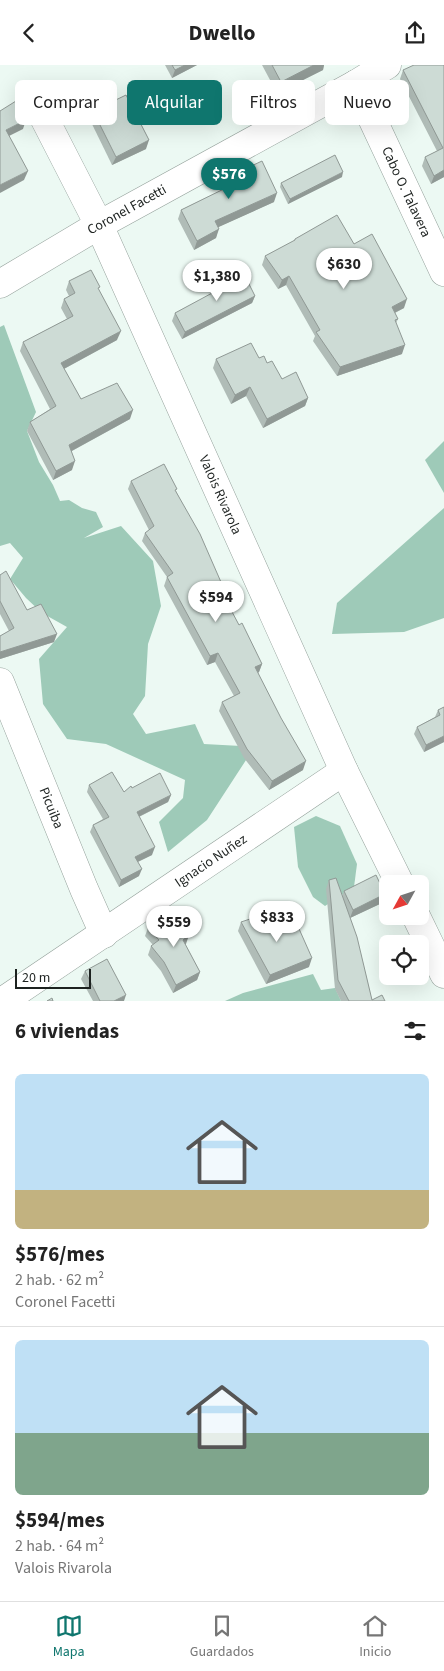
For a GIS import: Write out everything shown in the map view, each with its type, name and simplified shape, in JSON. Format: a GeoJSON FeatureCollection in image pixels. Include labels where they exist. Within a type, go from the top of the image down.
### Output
{"type":"FeatureCollection","features":[{"type":"Feature","properties":{"kind":"street","name":"Coronel Facetti"},"geometry":{"type":"LineString","coordinates":[[362,80],[386,65]]}},
{"type":"Feature","properties":{"kind":"street","name":"Coronel Facetti"},"geometry":{"type":"LineString","coordinates":[[0,284],[99,225],[325,101]]}},
{"type":"Feature","properties":{"kind":"street","name":"Valois Rivarola"},"geometry":{"type":"LineString","coordinates":[[48,125],[99,225],[344,771],[396,875]]}},
{"type":"Feature","properties":{"kind":"street","name":"Cabo O. Talavera"},"geometry":{"type":"LineString","coordinates":[[375,125],[444,273]]}},
{"type":"Feature","properties":{"kind":"street","name":"Picuiba"},"geometry":{"type":"LineString","coordinates":[[0,682],[80,880],[104,934]]}},
{"type":"Feature","properties":{"kind":"street","name":"Ignacio Nuñez"},"geometry":{"type":"LineString","coordinates":[[4,1001],[344,771]]}},
{"type":"Feature","properties":{"kind":"street"},"geometry":{"type":"LineString","coordinates":[[420,925],[444,972]]}},
{"type":"Feature","properties":{"kind":"green space"},"geometry":{"type":"Polygon","coordinates":[[[4,325],[36,412],[27,431],[39,462],[60,501],[69,500],[82,508],[96,512],[103,527],[84,538],[121,526],[153,561],[161,606],[148,644],[145,696],[133,714],[146,734],[195,724],[204,744],[241,746],[248,757],[207,820],[168,852],[159,822],[183,798],[185,780],[106,744],[67,739],[43,704],[39,659],[67,627],[42,613],[10,579],[23,558],[10,543],[0,546],[0,327],[4,325]]]}},
{"type":"Feature","properties":{"kind":"green space"},"geometry":{"type":"Polygon","coordinates":[[[444,441],[444,493],[425,460],[444,441]]]}},
{"type":"Feature","properties":{"kind":"green space"},"geometry":{"type":"Polygon","coordinates":[[[444,508],[444,618],[404,632],[332,634],[337,603],[444,508]]]}},
{"type":"Feature","properties":{"kind":"green space"},"geometry":{"type":"Polygon","coordinates":[[[316,816],[340,826],[357,864],[354,887],[325,906],[313,897],[298,867],[294,827],[316,816]]]}},
{"type":"Feature","properties":{"kind":"green space"},"geometry":{"type":"Polygon","coordinates":[[[313,974],[321,990],[335,988],[341,1001],[225,1001],[243,993],[313,974]]]}},
{"type":"Feature","properties":{"kind":"building"},"geometry":{"type":"Polygon","coordinates":[[[172,65],[185,65],[175,70],[172,65]]]}},
{"type":"Feature","properties":{"kind":"building"},"geometry":{"type":"Polygon","coordinates":[[[272,65],[314,65],[285,80],[280,80],[272,65]]]}},
{"type":"Feature","properties":{"kind":"building"},"geometry":{"type":"Polygon","coordinates":[[[414,65],[444,65],[444,170],[434,176],[425,157],[443,148],[403,70],[414,65]]]}},
{"type":"Feature","properties":{"kind":"building"},"geometry":{"type":"Polygon","coordinates":[[[126,95],[127,125],[141,125],[149,140],[116,157],[100,125],[117,125],[117,99],[126,95]]]}},
{"type":"Feature","properties":{"kind":"building"},"geometry":{"type":"Polygon","coordinates":[[[15,102],[16,125],[6,130],[28,171],[0,185],[0,111],[15,102]]]}},
{"type":"Feature","properties":{"kind":"building"},"geometry":{"type":"Polygon","coordinates":[[[335,155],[343,172],[290,199],[281,183],[335,155]]]}},
{"type":"Feature","properties":{"kind":"building"},"geometry":{"type":"Polygon","coordinates":[[[262,161],[277,193],[215,221],[219,229],[197,241],[181,210],[236,183],[232,175],[262,161]]]}},
{"type":"Feature","properties":{"kind":"building"},"geometry":{"type":"Polygon","coordinates":[[[337,215],[354,244],[372,234],[407,299],[392,307],[398,319],[395,320],[405,345],[340,367],[316,332],[320,330],[289,276],[282,280],[265,256],[337,215]]]}},
{"type":"Feature","properties":{"kind":"building"},"geometry":{"type":"Polygon","coordinates":[[[91,270],[100,287],[98,288],[121,331],[61,363],[81,399],[117,383],[133,410],[69,445],[75,461],[56,471],[30,422],[56,406],[23,342],[73,316],[64,299],[75,293],[69,281],[91,270]]]}},
{"type":"Feature","properties":{"kind":"building"},"geometry":{"type":"Polygon","coordinates":[[[242,270],[255,296],[185,332],[175,313],[227,285],[224,279],[242,270]]]}},
{"type":"Feature","properties":{"kind":"building"},"geometry":{"type":"Polygon","coordinates":[[[251,343],[259,358],[264,356],[267,363],[272,361],[282,379],[296,372],[308,398],[267,419],[250,387],[235,395],[216,359],[251,343]]]}},
{"type":"Feature","properties":{"kind":"building"},"geometry":{"type":"Polygon","coordinates":[[[164,464],[177,489],[175,490],[200,534],[224,589],[221,591],[239,625],[242,623],[262,664],[255,667],[306,761],[272,781],[247,749],[222,702],[240,693],[218,653],[210,656],[167,577],[173,573],[145,533],[154,526],[131,481],[164,464]]]}},
{"type":"Feature","properties":{"kind":"building"},"geometry":{"type":"Polygon","coordinates":[[[6,571],[27,610],[41,604],[57,634],[0,652],[0,636],[14,628],[0,601],[0,575],[6,571]]]}},
{"type":"Feature","properties":{"kind":"building"},"geometry":{"type":"Polygon","coordinates":[[[444,707],[444,736],[426,745],[417,727],[440,715],[438,710],[444,707]]]}},
{"type":"Feature","properties":{"kind":"building"},"geometry":{"type":"Polygon","coordinates":[[[112,772],[124,792],[131,786],[132,788],[160,773],[171,795],[137,812],[155,847],[135,857],[142,869],[121,880],[93,825],[109,817],[89,785],[112,772]]]}},
{"type":"Feature","properties":{"kind":"building"},"geometry":{"type":"Polygon","coordinates":[[[376,875],[379,881],[379,897],[353,910],[344,891],[376,875]]]}},
{"type":"Feature","properties":{"kind":"building"},"geometry":{"type":"Polygon","coordinates":[[[336,878],[357,937],[372,1000],[382,995],[385,1001],[349,1001],[338,980],[329,880],[336,878]]]}},
{"type":"Feature","properties":{"kind":"building"},"geometry":{"type":"Polygon","coordinates":[[[169,911],[189,935],[183,940],[200,972],[176,985],[164,962],[151,946],[159,940],[148,928],[169,911]]]}},
{"type":"Feature","properties":{"kind":"building"},"geometry":{"type":"Polygon","coordinates":[[[274,911],[278,931],[296,922],[312,958],[270,975],[241,922],[274,911]]]}},
{"type":"Feature","properties":{"kind":"building"},"geometry":{"type":"Polygon","coordinates":[[[107,959],[126,995],[114,1001],[100,1001],[85,971],[107,959]]]}}]}
